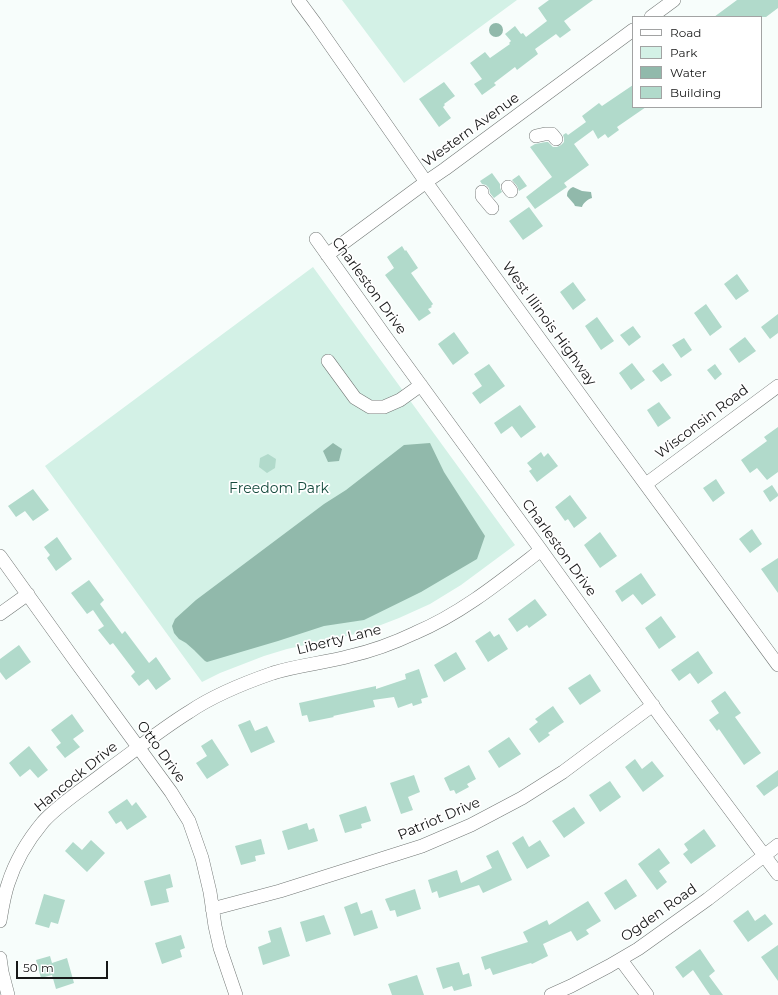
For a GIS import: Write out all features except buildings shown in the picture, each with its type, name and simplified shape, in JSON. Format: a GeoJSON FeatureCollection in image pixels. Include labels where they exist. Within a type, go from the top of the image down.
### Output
{"type":"FeatureCollection","features":[{"type":"Feature","properties":{"kind":"street","name":"West Illinois Highway"},"geometry":{"type":"LineString","coordinates":[[298,0],[426,182],[778,665]]}},
{"type":"Feature","properties":{"kind":"street"},"geometry":{"type":"LineString","coordinates":[[652,16],[674,0]]}},
{"type":"Feature","properties":{"kind":"street","name":"Western Avenue"},"geometry":{"type":"LineString","coordinates":[[327,255],[632,31]]}},
{"type":"Feature","properties":{"kind":"street"},"geometry":{"type":"LineString","coordinates":[[536,136],[552,134],[556,139]]}},
{"type":"Feature","properties":{"kind":"street"},"geometry":{"type":"LineString","coordinates":[[482,192],[482,196],[492,208]]}},
{"type":"Feature","properties":{"kind":"street","name":"Charleston Drive"},"geometry":{"type":"LineString","coordinates":[[316,239],[653,705],[778,874]]}},
{"type":"Feature","properties":{"kind":"street"},"geometry":{"type":"LineString","coordinates":[[328,361],[355,398],[370,407],[384,408],[400,400],[421,385]]}},
{"type":"Feature","properties":{"kind":"street","name":"Wisconsin Road"},"geometry":{"type":"LineString","coordinates":[[646,484],[778,386]]}},
{"type":"Feature","properties":{"kind":"street","name":"Liberty Lane"},"geometry":{"type":"LineString","coordinates":[[138,747],[189,711],[216,696],[243,684],[274,673],[373,650],[415,634],[465,606],[541,550]]}},
{"type":"Feature","properties":{"kind":"street","name":"Otto Drive"},"geometry":{"type":"LineString","coordinates":[[0,556],[171,792],[189,821],[202,858],[220,948],[236,995]]}},
{"type":"Feature","properties":{"kind":"street"},"geometry":{"type":"LineString","coordinates":[[0,614],[28,594]]}},
{"type":"Feature","properties":{"kind":"street","name":"Patriot Drive"},"geometry":{"type":"LineString","coordinates":[[212,909],[280,891],[422,846],[471,825],[522,798],[563,772],[653,705]]}},
{"type":"Feature","properties":{"kind":"street","name":"Hancock Drive"},"geometry":{"type":"LineString","coordinates":[[0,921],[4,900],[14,868],[32,837],[44,821],[72,797],[138,747]]}},
{"type":"Feature","properties":{"kind":"street","name":"Ogden Road"},"geometry":{"type":"LineString","coordinates":[[551,995],[621,960],[670,926],[778,846]]}},
{"type":"Feature","properties":{"kind":"street"},"geometry":{"type":"LineString","coordinates":[[0,958],[8,995]]}},
{"type":"Feature","properties":{"kind":"street"},"geometry":{"type":"LineString","coordinates":[[621,960],[647,995]]}},
{"type":"Feature","properties":{"kind":"green space"},"geometry":{"type":"Polygon","coordinates":[[[342,0],[517,0],[404,83],[342,0]]]}},
{"type":"Feature","properties":{"kind":"green space","name":"Freedom Park"},"geometry":{"type":"Polygon","coordinates":[[[313,267],[515,545],[461,585],[430,604],[399,618],[360,633],[287,649],[264,656],[220,673],[202,682],[45,466],[313,267]]]}},
{"type":"Feature","properties":{"kind":"water"},"geometry":{"type":"Polygon","coordinates":[[[493,23],[499,23],[503,27],[503,33],[499,37],[493,37],[489,33],[489,27],[493,23]]]}},
{"type":"Feature","properties":{"kind":"water"},"geometry":{"type":"Polygon","coordinates":[[[573,187],[582,191],[591,192],[592,198],[586,201],[582,207],[575,206],[567,196],[568,190],[573,187]]]}},
{"type":"Feature","properties":{"kind":"water"},"geometry":{"type":"Polygon","coordinates":[[[333,443],[342,449],[339,461],[328,462],[323,451],[333,443]]]}},
{"type":"Feature","properties":{"kind":"water"},"geometry":{"type":"Polygon","coordinates":[[[430,443],[444,472],[485,536],[477,559],[421,592],[364,620],[324,626],[207,662],[186,643],[179,639],[174,633],[172,626],[175,619],[196,600],[324,504],[346,490],[404,445],[430,443]]]}}]}
